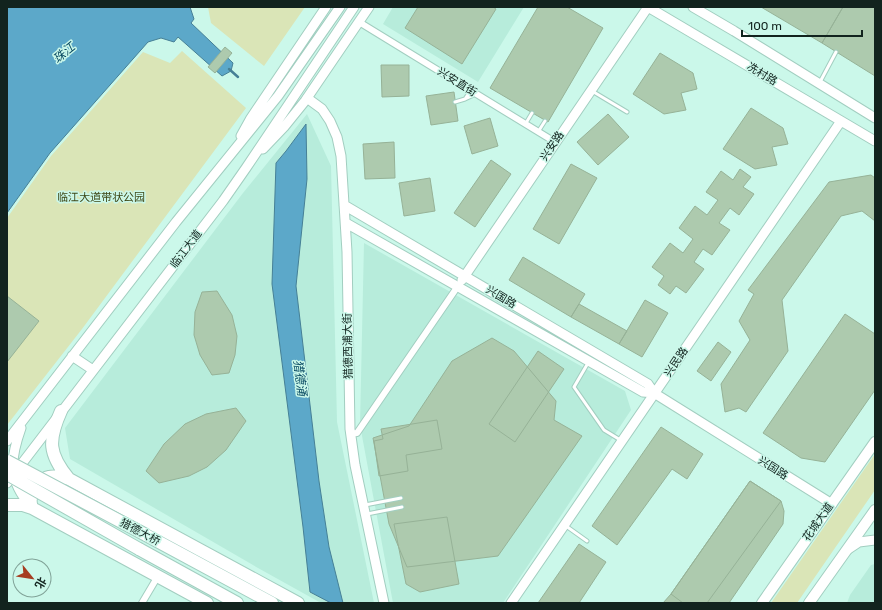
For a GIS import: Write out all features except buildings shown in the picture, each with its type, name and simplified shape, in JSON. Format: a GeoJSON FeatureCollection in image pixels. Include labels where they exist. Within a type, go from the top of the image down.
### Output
{"type":"FeatureCollection","features":[{"type":"Feature","properties":{"kind":"highway"},"geometry":{"type":"LineString","coordinates":[[61,411],[54,426],[51,444],[53,454],[62,472],[69,480]]}},
{"type":"Feature","properties":{"kind":"highway","name":"猎德大桥"},"geometry":{"type":"LineString","coordinates":[[7,461],[272,603]]}},
{"type":"Feature","properties":{"kind":"highway"},"geometry":{"type":"LineString","coordinates":[[32,508],[30,501],[35,489],[45,478],[50,476],[58,476],[69,480],[294,601]]}},
{"type":"Feature","properties":{"kind":"highway","name":"猎德大桥"},"geometry":{"type":"LineString","coordinates":[[9,478],[237,603]]}},
{"type":"Feature","properties":{"kind":"highway"},"geometry":{"type":"LineString","coordinates":[[7,505],[23,505],[32,508],[207,603]]}},
{"type":"Feature","properties":{"kind":"main road","name":"花城大道"},"geometry":{"type":"LineString","coordinates":[[762,603],[875,442]]}},
{"type":"Feature","properties":{"kind":"main road"},"geometry":{"type":"LineString","coordinates":[[809,603],[875,510]]}},
{"type":"Feature","properties":{"kind":"street"},"geometry":{"type":"LineString","coordinates":[[231,155],[252,118],[326,7]]}},
{"type":"Feature","properties":{"kind":"street"},"geometry":{"type":"LineString","coordinates":[[7,441],[176,222],[278,96],[340,7]]}},
{"type":"Feature","properties":{"kind":"street","name":"临江大道"},"geometry":{"type":"LineString","coordinates":[[9,478],[192,242],[246,168],[354,7]]}},
{"type":"Feature","properties":{"kind":"street"},"geometry":{"type":"LineString","coordinates":[[246,168],[284,127],[307,98],[369,7]]}},
{"type":"Feature","properties":{"kind":"street","name":"兴安路"},"geometry":{"type":"LineString","coordinates":[[458,286],[590,90],[648,7]]}},
{"type":"Feature","properties":{"kind":"street","name":"冼村路"},"geometry":{"type":"LineString","coordinates":[[648,7],[875,141]]}},
{"type":"Feature","properties":{"kind":"street","name":"冼村路"},"geometry":{"type":"LineString","coordinates":[[693,7],[875,118]]}},
{"type":"Feature","properties":{"kind":"street","name":"兴安直街"},"geometry":{"type":"LineString","coordinates":[[359,22],[555,142]]}},
{"type":"Feature","properties":{"kind":"street","name":"猎德西浦大街"},"geometry":{"type":"LineString","coordinates":[[307,98],[322,109],[330,122],[337,137],[341,156],[346,223],[350,434],[364,510],[384,603]]}},
{"type":"Feature","properties":{"kind":"street","name":"兴民路"},"geometry":{"type":"LineString","coordinates":[[511,603],[841,121]]}},
{"type":"Feature","properties":{"kind":"street","name":"兴国路"},"geometry":{"type":"LineString","coordinates":[[344,205],[648,384],[654,393],[832,504]]}},
{"type":"Feature","properties":{"kind":"street","name":"兴国路"},"geometry":{"type":"LineString","coordinates":[[346,223],[643,392],[654,393]]}},
{"type":"Feature","properties":{"kind":"street"},"geometry":{"type":"LineString","coordinates":[[350,434],[357,433],[458,286]]}},
{"type":"Feature","properties":{"kind":"street"},"geometry":{"type":"LineString","coordinates":[[72,356],[93,370]]}},
{"type":"Feature","properties":{"kind":"street"},"geometry":{"type":"LineString","coordinates":[[24,419],[16,440],[9,478],[32,508]]}},
{"type":"Feature","properties":{"kind":"street"},"geometry":{"type":"LineString","coordinates":[[846,551],[859,542],[875,540]]}},
{"type":"Feature","properties":{"kind":"street"},"geometry":{"type":"LineString","coordinates":[[142,603],[158,576]]}},
{"type":"Feature","properties":{"kind":"lane"},"geometry":{"type":"LineString","coordinates":[[819,83],[836,52]]}},
{"type":"Feature","properties":{"kind":"lane"},"geometry":{"type":"LineString","coordinates":[[465,99],[471,90]]}},
{"type":"Feature","properties":{"kind":"lane"},"geometry":{"type":"LineString","coordinates":[[590,90],[627,112]]}},
{"type":"Feature","properties":{"kind":"lane"},"geometry":{"type":"LineString","coordinates":[[455,102],[477,94]]}},
{"type":"Feature","properties":{"kind":"lane"},"geometry":{"type":"LineString","coordinates":[[526,124],[532,113]]}},
{"type":"Feature","properties":{"kind":"lane"},"geometry":{"type":"LineString","coordinates":[[538,132],[545,121]]}},
{"type":"Feature","properties":{"kind":"lane"},"geometry":{"type":"LineString","coordinates":[[588,361],[574,386],[604,430],[622,441]]}},
{"type":"Feature","properties":{"kind":"lane"},"geometry":{"type":"LineString","coordinates":[[364,510],[401,498]]}},
{"type":"Feature","properties":{"kind":"lane"},"geometry":{"type":"LineString","coordinates":[[364,510],[402,507]]}},
{"type":"Feature","properties":{"kind":"lane"},"geometry":{"type":"LineString","coordinates":[[564,525],[587,541]]}},
{"type":"Feature","properties":{"kind":"shaded area"},"geometry":{"type":"Polygon","coordinates":[[[393,7],[524,7],[478,82],[383,24],[393,7]]]}},
{"type":"Feature","properties":{"kind":"shaded area"},"geometry":{"type":"Polygon","coordinates":[[[307,114],[331,166],[337,422],[374,603],[321,603],[258,568],[70,459],[65,428],[243,193],[307,114]]]}},
{"type":"Feature","properties":{"kind":"shaded area"},"geometry":{"type":"Polygon","coordinates":[[[364,243],[625,391],[631,410],[503,603],[393,603],[360,425],[364,243]]]}},
{"type":"Feature","properties":{"kind":"shaded area"},"geometry":{"type":"Polygon","coordinates":[[[875,564],[875,603],[847,603],[850,595],[871,565],[875,564]]]}},
{"type":"Feature","properties":{"kind":"green space"},"geometry":{"type":"Polygon","coordinates":[[[208,7],[305,7],[264,66],[211,23],[208,7]]]}},
{"type":"Feature","properties":{"kind":"green space","name":"临江大道带状公园"},"geometry":{"type":"Polygon","coordinates":[[[182,51],[246,108],[82,329],[7,425],[7,218],[51,156],[143,52],[170,63],[182,51]]]}},
{"type":"Feature","properties":{"kind":"green space"},"geometry":{"type":"Polygon","coordinates":[[[875,454],[875,490],[797,603],[771,603],[875,454]]]}},
{"type":"Feature","properties":{"kind":"water","name":"珠江"},"geometry":{"type":"Polygon","coordinates":[[[7,7],[190,7],[194,19],[191,23],[233,63],[231,71],[222,76],[178,37],[174,42],[161,38],[148,42],[50,153],[7,213],[7,7]]]}},
{"type":"Feature","properties":{"kind":"water","name":"猎德涌"},"geometry":{"type":"Polygon","coordinates":[[[306,124],[307,179],[296,286],[319,481],[329,547],[343,603],[331,603],[310,592],[272,284],[276,163],[306,124]]]}},
{"type":"Feature","properties":{"kind":"waterway"},"geometry":{"type":"LineString","coordinates":[[229,69],[238,77]]}}]}
